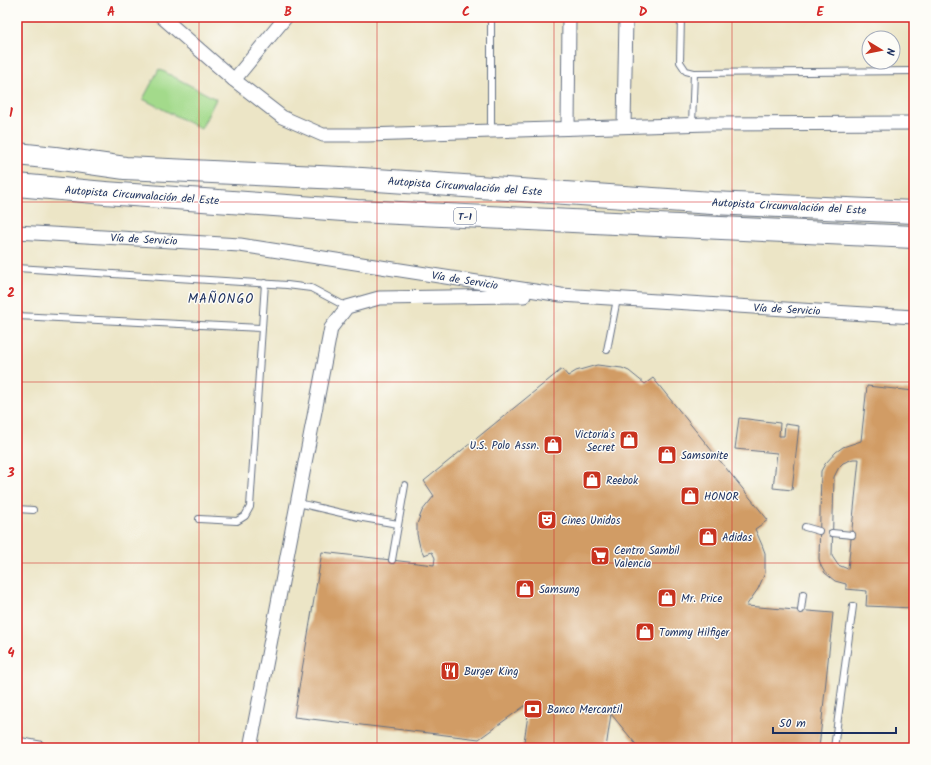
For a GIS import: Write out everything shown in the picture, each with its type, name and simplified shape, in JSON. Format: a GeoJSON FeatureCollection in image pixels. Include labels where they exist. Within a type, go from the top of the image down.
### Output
{"type":"FeatureCollection","features":[{"type":"Feature","properties":{"kind":"highway"},"geometry":{"type":"LineString","coordinates":[[17,149],[55,158]]}},
{"type":"Feature","properties":{"kind":"highway","name":"Autopista Circunvalación del Este"},"geometry":{"type":"LineString","coordinates":[[17,154],[125,168],[362,179],[712,203],[914,212]]}},
{"type":"Feature","properties":{"kind":"highway","name":"Autopista Circunvalación del Este"},"geometry":{"type":"LineString","coordinates":[[17,184],[104,193],[357,211],[914,237]]}},
{"type":"Feature","properties":{"kind":"street"},"geometry":{"type":"LineString","coordinates":[[162,17],[234,80],[282,117],[323,135],[367,135],[692,124],[914,123]]}},
{"type":"Feature","properties":{"kind":"street"},"geometry":{"type":"LineString","coordinates":[[234,80],[286,17]]}},
{"type":"Feature","properties":{"kind":"street"},"geometry":{"type":"LineString","coordinates":[[568,128],[569,17]]}},
{"type":"Feature","properties":{"kind":"street"},"geometry":{"type":"LineString","coordinates":[[624,126],[626,17]]}},
{"type":"Feature","properties":{"kind":"street","name":"Vía de Servicio"},"geometry":{"type":"LineString","coordinates":[[17,232],[240,245],[561,295],[914,317]]}},
{"type":"Feature","properties":{"kind":"street"},"geometry":{"type":"LineString","coordinates":[[250,748],[331,328],[347,307],[379,298],[561,295]]}},
{"type":"Feature","properties":{"kind":"street"},"geometry":{"type":"LineString","coordinates":[[17,744],[38,748]]}},
{"type":"Feature","properties":{"kind":"lane"},"geometry":{"type":"LineString","coordinates":[[491,17],[491,131]]}},
{"type":"Feature","properties":{"kind":"lane"},"geometry":{"type":"LineString","coordinates":[[681,17],[680,62],[686,71],[694,73],[914,71]]}},
{"type":"Feature","properties":{"kind":"lane"},"geometry":{"type":"LineString","coordinates":[[692,124],[694,73]]}},
{"type":"Feature","properties":{"kind":"lane"},"geometry":{"type":"LineString","coordinates":[[17,268],[311,288],[347,307]]}},
{"type":"Feature","properties":{"kind":"lane"},"geometry":{"type":"LineString","coordinates":[[199,519],[237,521],[245,516],[250,507],[265,284]]}},
{"type":"Feature","properties":{"kind":"lane"},"geometry":{"type":"LineString","coordinates":[[607,350],[616,299]]}},
{"type":"Feature","properties":{"kind":"lane"},"geometry":{"type":"LineString","coordinates":[[17,316],[261,328]]}},
{"type":"Feature","properties":{"kind":"lane"},"geometry":{"type":"LineString","coordinates":[[392,560],[405,485]]}},
{"type":"Feature","properties":{"kind":"lane"},"geometry":{"type":"LineString","coordinates":[[298,503],[363,518],[398,524]]}},
{"type":"Feature","properties":{"kind":"lane"},"geometry":{"type":"LineString","coordinates":[[17,509],[33,510]]}},
{"type":"Feature","properties":{"kind":"lane"},"geometry":{"type":"LineString","coordinates":[[805,527],[819,531]]}},
{"type":"Feature","properties":{"kind":"lane"},"geometry":{"type":"LineString","coordinates":[[832,533],[852,535]]}},
{"type":"Feature","properties":{"kind":"lane"},"geometry":{"type":"LineString","coordinates":[[801,610],[803,594]]}},
{"type":"Feature","properties":{"kind":"lane"},"geometry":{"type":"LineString","coordinates":[[834,748],[853,606]]}},
{"type":"Feature","properties":{"kind":"green space"},"geometry":{"type":"Polygon","coordinates":[[[159,69],[216,99],[201,129],[143,99],[159,69]]]}},
{"type":"Feature","properties":{"kind":"building","name":"Centro Sambil Valencia"},"geometry":{"type":"Polygon","coordinates":[[[597,365],[622,368],[629,371],[645,384],[653,378],[768,520],[755,529],[765,553],[765,573],[758,589],[746,606],[833,613],[819,748],[639,748],[611,714],[606,748],[523,748],[530,702],[479,739],[294,717],[322,552],[434,565],[435,558],[432,552],[424,555],[420,547],[417,534],[417,524],[422,511],[434,496],[424,481],[562,369],[568,376],[576,371],[597,365]]]}},
{"type":"Feature","properties":{"kind":"building"},"geometry":{"type":"Polygon","coordinates":[[[867,386],[914,391],[914,608],[866,606],[867,591],[846,589],[846,584],[835,581],[825,573],[821,566],[819,559],[821,471],[836,452],[843,447],[861,441],[867,386]],[[853,459],[843,463],[839,467],[834,477],[832,556],[838,565],[848,569],[859,459],[853,459]]]}},
{"type":"Feature","properties":{"kind":"building"},"geometry":{"type":"Polygon","coordinates":[[[739,418],[780,423],[779,436],[784,436],[785,424],[799,426],[792,490],[773,488],[777,453],[735,449],[739,418]]]}},
{"type":"Feature","properties":{"kind":"place","name":"Victoria's Secret"},"geometry":{"type":"Point","coordinates":[629,440]}},
{"type":"Feature","properties":{"kind":"place","name":"U.S. Polo Assn."},"geometry":{"type":"Point","coordinates":[553,445]}},
{"type":"Feature","properties":{"kind":"place","name":"Samsonite"},"geometry":{"type":"Point","coordinates":[667,455]}},
{"type":"Feature","properties":{"kind":"place","name":"Reebok"},"geometry":{"type":"Point","coordinates":[592,480]}},
{"type":"Feature","properties":{"kind":"place","name":"HONOR"},"geometry":{"type":"Point","coordinates":[690,496]}},
{"type":"Feature","properties":{"kind":"place","name":"Cines Unidos"},"geometry":{"type":"Point","coordinates":[547,520]}},
{"type":"Feature","properties":{"kind":"place","name":"Adidas"},"geometry":{"type":"Point","coordinates":[708,537]}},
{"type":"Feature","properties":{"kind":"place","name":"Centro Sambil Valencia"},"geometry":{"type":"Point","coordinates":[600,556]}},
{"type":"Feature","properties":{"kind":"place","name":"Samsung"},"geometry":{"type":"Point","coordinates":[525,589]}},
{"type":"Feature","properties":{"kind":"place","name":"Mr. Price"},"geometry":{"type":"Point","coordinates":[667,598]}},
{"type":"Feature","properties":{"kind":"place","name":"Tommy Hilfiger"},"geometry":{"type":"Point","coordinates":[645,632]}},
{"type":"Feature","properties":{"kind":"place","name":"Burger King"},"geometry":{"type":"Point","coordinates":[450,671]}},
{"type":"Feature","properties":{"kind":"place","name":"Banco Mercantil"},"geometry":{"type":"Point","coordinates":[533,709]}},
{"type":"Feature","properties":{"kind":"district","name":"MAÑONGO"},"geometry":{"type":"Point","coordinates":[221,298]}}]}
